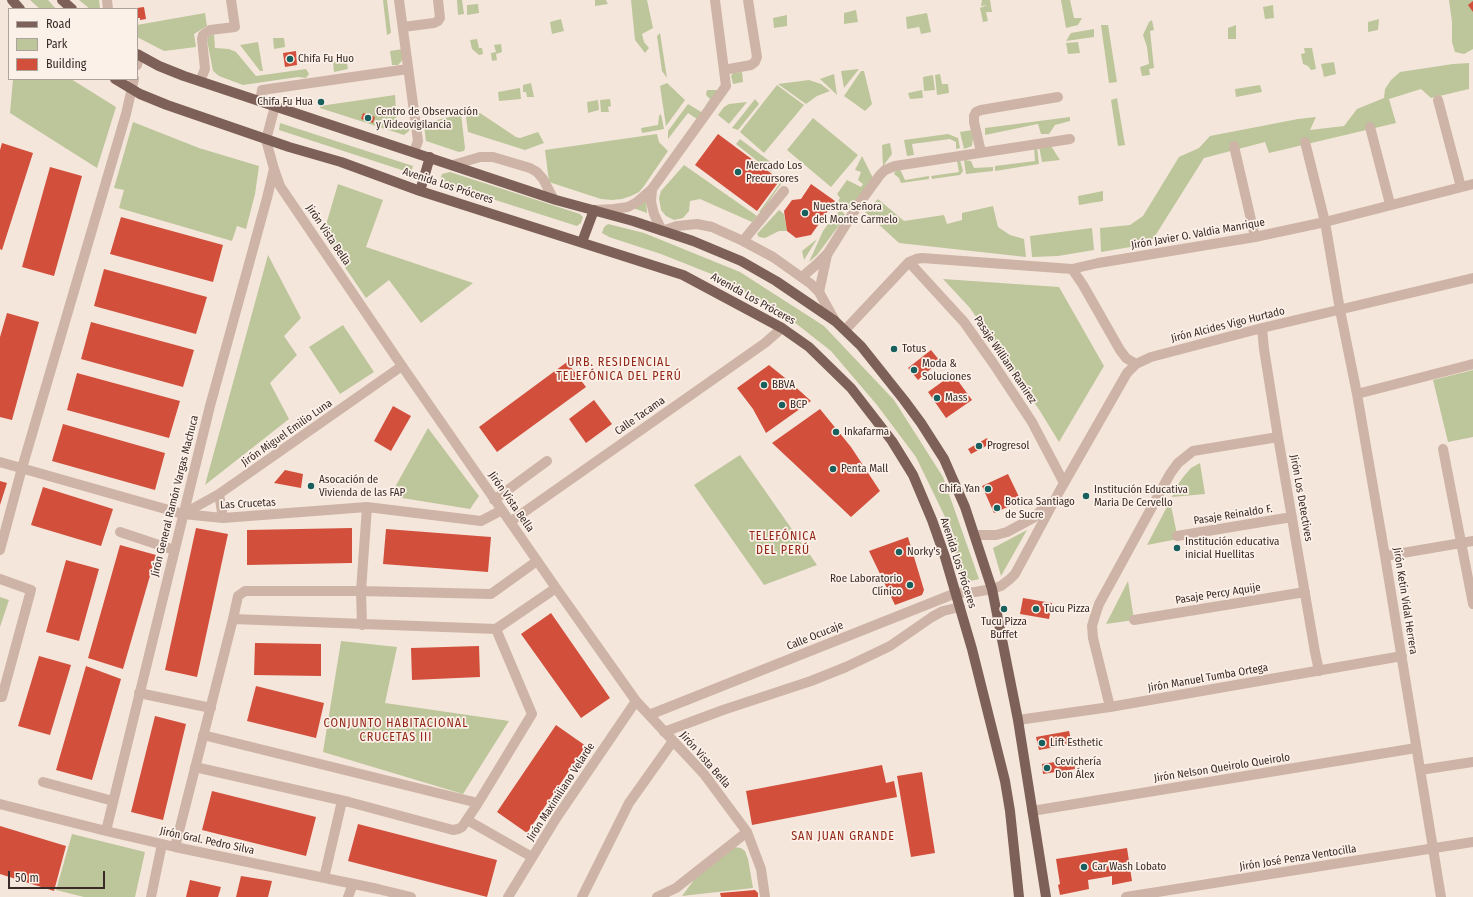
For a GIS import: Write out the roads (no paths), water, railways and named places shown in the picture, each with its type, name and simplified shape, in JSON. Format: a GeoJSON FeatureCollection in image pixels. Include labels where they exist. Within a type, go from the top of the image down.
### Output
{"type":"FeatureCollection","features":[{"type":"Feature","properties":{"kind":"main road"},"geometry":{"type":"LineString","coordinates":[[12,0],[19,8]]}},
{"type":"Feature","properties":{"kind":"main road"},"geometry":{"type":"LineString","coordinates":[[62,0],[71,8]]}},
{"type":"Feature","properties":{"kind":"main road","name":"Avenida Los Próceres"},"geometry":{"type":"LineString","coordinates":[[138,58],[200,81],[553,198],[693,241],[741,261],[776,281],[835,321],[860,346],[904,400],[944,458],[965,506],[992,589],[1018,720],[1046,897]]}},
{"type":"Feature","properties":{"kind":"main road","name":"Avenida Los Próceres"},"geometry":{"type":"LineString","coordinates":[[119,80],[133,84],[167,105],[266,139],[341,162],[420,191],[683,274],[782,328],[809,347],[829,365],[851,388],[892,441],[913,475],[930,514],[946,557],[972,649],[1005,781],[1010,811],[1019,897]]}},
{"type":"Feature","properties":{"kind":"main road"},"geometry":{"type":"LineString","coordinates":[[420,191],[430,157]]}},
{"type":"Feature","properties":{"kind":"main road"},"geometry":{"type":"LineString","coordinates":[[582,242],[594,210]]}},
{"type":"Feature","properties":{"kind":"street"},"geometry":{"type":"LineString","coordinates":[[200,81],[205,69],[202,39],[203,35],[210,30],[235,27],[231,0]]}},
{"type":"Feature","properties":{"kind":"street"},"geometry":{"type":"LineString","coordinates":[[399,0],[418,141],[414,152]]}},
{"type":"Feature","properties":{"kind":"street"},"geometry":{"type":"LineString","coordinates":[[403,27],[434,23],[438,21],[440,18],[438,0]]}},
{"type":"Feature","properties":{"kind":"street"},"geometry":{"type":"LineString","coordinates":[[594,210],[628,207],[637,202],[652,189],[726,86],[715,0]]}},
{"type":"Feature","properties":{"kind":"street"},"geometry":{"type":"LineString","coordinates":[[724,70],[751,65],[755,62],[757,57],[748,0]]}},
{"type":"Feature","properties":{"kind":"street"},"geometry":{"type":"LineString","coordinates":[[260,101],[262,90],[408,69]]}},
{"type":"Feature","properties":{"kind":"street"},"geometry":{"type":"LineString","coordinates":[[0,550],[22,468],[133,84]]}},
{"type":"Feature","properties":{"kind":"street"},"geometry":{"type":"LineString","coordinates":[[981,152],[974,122],[976,112],[1058,98]]}},
{"type":"Feature","properties":{"kind":"street"},"geometry":{"type":"LineString","coordinates":[[1438,100],[1461,187]]}},
{"type":"Feature","properties":{"kind":"street"},"geometry":{"type":"LineString","coordinates":[[266,139],[275,106]]}},
{"type":"Feature","properties":{"kind":"street"},"geometry":{"type":"LineString","coordinates":[[1370,127],[1390,204]]}},
{"type":"Feature","properties":{"kind":"street","name":"Jirón Vista Bella"},"geometry":{"type":"LineString","coordinates":[[266,139],[280,186],[494,500],[636,701],[704,774],[747,832],[761,869],[765,897]]}},
{"type":"Feature","properties":{"kind":"street"},"geometry":{"type":"LineString","coordinates":[[802,277],[828,253],[858,205],[885,170],[895,166],[1070,139]]}},
{"type":"Feature","properties":{"kind":"street","name":"Jirón Ketín Vidal Herrera"},"geometry":{"type":"LineString","coordinates":[[1305,142],[1325,222],[1340,310],[1357,394],[1402,656],[1441,897]]}},
{"type":"Feature","properties":{"kind":"street"},"geometry":{"type":"LineString","coordinates":[[1234,146],[1255,237]]}},
{"type":"Feature","properties":{"kind":"street"},"geometry":{"type":"LineString","coordinates":[[453,165],[480,157],[493,157],[530,168],[537,172],[543,179],[553,198]]}},
{"type":"Feature","properties":{"kind":"street","name":"Jirón General Ramón Vargas Machuca"},"geometry":{"type":"LineString","coordinates":[[106,832],[210,406],[274,169]]}},
{"type":"Feature","properties":{"kind":"street","name":"Jirón Javier O. Valdia Manrique"},"geometry":{"type":"LineString","coordinates":[[909,262],[922,258],[1072,269],[1102,262],[1255,237],[1325,222],[1390,204],[1473,184]]}},
{"type":"Feature","properties":{"kind":"street"},"geometry":{"type":"LineString","coordinates":[[652,189],[654,214],[662,231]]}},
{"type":"Feature","properties":{"kind":"street"},"geometry":{"type":"LineString","coordinates":[[743,241],[784,190]]}},
{"type":"Feature","properties":{"kind":"street","name":"Avenida Los Próceres"},"geometry":{"type":"LineString","coordinates":[[662,231],[677,226],[697,224],[712,226],[743,241],[773,257],[802,277],[819,292],[835,321]]}},
{"type":"Feature","properties":{"kind":"street"},"geometry":{"type":"LineString","coordinates":[[819,292],[828,253]]}},
{"type":"Feature","properties":{"kind":"street"},"geometry":{"type":"LineString","coordinates":[[844,330],[909,262]]}},
{"type":"Feature","properties":{"kind":"street","name":"Pasaje William Ramírez"},"geometry":{"type":"LineString","coordinates":[[909,262],[964,322],[989,357],[1032,422],[1062,488]]}},
{"type":"Feature","properties":{"kind":"street"},"geometry":{"type":"LineString","coordinates":[[1072,269],[1083,285],[1120,350],[1126,358],[1136,364]]}},
{"type":"Feature","properties":{"kind":"street","name":"Jirón Alcides Vigo Hurtado"},"geometry":{"type":"LineString","coordinates":[[992,589],[1001,586],[1015,574],[1127,373],[1136,364],[1151,357],[1262,328],[1473,278]]}},
{"type":"Feature","properties":{"kind":"street","name":"Calle Tacama"},"geometry":{"type":"LineString","coordinates":[[510,522],[765,343],[782,328]]}},
{"type":"Feature","properties":{"kind":"street","name":"Jirón Los Detectives"},"geometry":{"type":"LineString","coordinates":[[1262,328],[1278,437],[1319,671]]}},
{"type":"Feature","properties":{"kind":"street"},"geometry":{"type":"LineString","coordinates":[[1357,394],[1473,364]]}},
{"type":"Feature","properties":{"kind":"street","name":"Jirón Miguel Emilio Luna"},"geometry":{"type":"LineString","coordinates":[[183,514],[219,494],[402,366]]}},
{"type":"Feature","properties":{"kind":"street"},"geometry":{"type":"LineString","coordinates":[[1110,707],[1093,638],[1092,626],[1099,604],[1170,474],[1192,451],[1278,437]]}},
{"type":"Feature","properties":{"kind":"street"},"geometry":{"type":"LineString","coordinates":[[1444,449],[1473,604]]}},
{"type":"Feature","properties":{"kind":"street"},"geometry":{"type":"LineString","coordinates":[[494,500],[547,461]]}},
{"type":"Feature","properties":{"kind":"street","name":"Las Crucetas"},"geometry":{"type":"LineString","coordinates":[[0,462],[183,514],[223,518],[367,508],[481,521],[502,510]]}},
{"type":"Feature","properties":{"kind":"street","name":"Jirón Alcides Vigo Hurtado"},"geometry":{"type":"LineString","coordinates":[[975,535],[996,535],[1007,532],[1037,515],[1062,488]]}},
{"type":"Feature","properties":{"kind":"street"},"geometry":{"type":"LineString","coordinates":[[219,494],[223,518]]}},
{"type":"Feature","properties":{"kind":"street"},"geometry":{"type":"LineString","coordinates":[[362,625],[361,591],[367,508]]}},
{"type":"Feature","properties":{"kind":"street","name":"Pasaje Reinaldo F."},"geometry":{"type":"LineString","coordinates":[[1177,536],[1292,517]]}},
{"type":"Feature","properties":{"kind":"street"},"geometry":{"type":"LineString","coordinates":[[120,532],[174,550]]}},
{"type":"Feature","properties":{"kind":"street"},"geometry":{"type":"LineString","coordinates":[[1385,556],[1473,541]]}},
{"type":"Feature","properties":{"kind":"street"},"geometry":{"type":"LineString","coordinates":[[175,848],[238,596],[245,591],[361,591],[491,594],[537,561]]}},
{"type":"Feature","properties":{"kind":"street"},"geometry":{"type":"LineString","coordinates":[[0,579],[31,590],[2,697],[0,697]]}},
{"type":"Feature","properties":{"kind":"street"},"geometry":{"type":"LineString","coordinates":[[233,620],[496,630],[556,588]]}},
{"type":"Feature","properties":{"kind":"street","name":"Calle Ocucaje"},"geometry":{"type":"LineString","coordinates":[[649,715],[956,594],[992,589]]}},
{"type":"Feature","properties":{"kind":"street","name":"Pasaje Percy Aquije"},"geometry":{"type":"LineString","coordinates":[[1134,620],[1305,592]]}},
{"type":"Feature","properties":{"kind":"street"},"geometry":{"type":"LineString","coordinates":[[664,732],[723,710],[811,681],[846,667],[890,646],[943,611],[960,607]]}},
{"type":"Feature","properties":{"kind":"street"},"geometry":{"type":"LineString","coordinates":[[195,767],[342,801],[453,830],[462,827],[532,714],[496,630]]}},
{"type":"Feature","properties":{"kind":"street","name":"Jirón Manuel Tumba Ortega"},"geometry":{"type":"LineString","coordinates":[[1018,720],[1110,707],[1402,656]]}},
{"type":"Feature","properties":{"kind":"street"},"geometry":{"type":"LineString","coordinates":[[139,693],[210,708]]}},
{"type":"Feature","properties":{"kind":"street","name":"Jirón Maximiliano Velarde"},"geometry":{"type":"LineString","coordinates":[[508,897],[557,817],[636,701]]}},
{"type":"Feature","properties":{"kind":"street"},"geometry":{"type":"LineString","coordinates":[[204,735],[478,803]]}},
{"type":"Feature","properties":{"kind":"street"},"geometry":{"type":"LineString","coordinates":[[582,897],[629,803],[673,741]]}},
{"type":"Feature","properties":{"kind":"street","name":"Jirón Nelson Queirolo Queirolo"},"geometry":{"type":"LineString","coordinates":[[1032,811],[1416,748]]}},
{"type":"Feature","properties":{"kind":"street"},"geometry":{"type":"LineString","coordinates":[[1420,770],[1473,762]]}},
{"type":"Feature","properties":{"kind":"street"},"geometry":{"type":"LineString","coordinates":[[43,782],[113,801]]}},
{"type":"Feature","properties":{"kind":"street"},"geometry":{"type":"LineString","coordinates":[[324,878],[342,801]]}},
{"type":"Feature","properties":{"kind":"street","name":"Jirón Gral. Pedro Silva"},"geometry":{"type":"LineString","coordinates":[[0,804],[106,832],[175,848],[353,884],[377,893],[411,897]]}},
{"type":"Feature","properties":{"kind":"street"},"geometry":{"type":"LineString","coordinates":[[467,820],[532,857]]}},
{"type":"Feature","properties":{"kind":"street"},"geometry":{"type":"LineString","coordinates":[[657,897],[677,892],[747,832]]}},
{"type":"Feature","properties":{"kind":"street","name":"Jirón José Penza Ventocilla"},"geometry":{"type":"LineString","coordinates":[[1132,896],[1473,842]]}},
{"type":"Feature","properties":{"kind":"street"},"geometry":{"type":"LineString","coordinates":[[151,897],[162,844]]}},
{"type":"Feature","properties":{"kind":"street"},"geometry":{"type":"LineString","coordinates":[[348,897],[353,884]]}},
{"type":"Feature","properties":{"kind":"place","name":"Chifa Fu Huo"},"geometry":{"type":"Point","coordinates":[290,59]}},
{"type":"Feature","properties":{"kind":"place","name":"Chifa Fu Hua"},"geometry":{"type":"Point","coordinates":[321,102]}},
{"type":"Feature","properties":{"kind":"place","name":"Centro de Observación y Videovigilancia"},"geometry":{"type":"Point","coordinates":[368,118]}},
{"type":"Feature","properties":{"kind":"place","name":"Mercado Los Precursores"},"geometry":{"type":"Point","coordinates":[738,172]}},
{"type":"Feature","properties":{"kind":"place","name":"Nuestra Señora del Monte Carmelo"},"geometry":{"type":"Point","coordinates":[805,213]}},
{"type":"Feature","properties":{"kind":"place","name":"Totus"},"geometry":{"type":"Point","coordinates":[894,349]}},
{"type":"Feature","properties":{"kind":"place","name":"Moda & Soluciones"},"geometry":{"type":"Point","coordinates":[914,370]}},
{"type":"Feature","properties":{"kind":"place","name":"BBVA"},"geometry":{"type":"Point","coordinates":[764,385]}},
{"type":"Feature","properties":{"kind":"place","name":"Mass"},"geometry":{"type":"Point","coordinates":[937,398]}},
{"type":"Feature","properties":{"kind":"place","name":"BCP"},"geometry":{"type":"Point","coordinates":[782,405]}},
{"type":"Feature","properties":{"kind":"place","name":"Inkafarma"},"geometry":{"type":"Point","coordinates":[836,432]}},
{"type":"Feature","properties":{"kind":"place","name":"Progresol"},"geometry":{"type":"Point","coordinates":[979,446]}},
{"type":"Feature","properties":{"kind":"place","name":"Penta Mall"},"geometry":{"type":"Point","coordinates":[833,469]}},
{"type":"Feature","properties":{"kind":"place","name":"Asocación de Vivienda de las FAP"},"geometry":{"type":"Point","coordinates":[311,486]}},
{"type":"Feature","properties":{"kind":"place","name":"Chifa Yan"},"geometry":{"type":"Point","coordinates":[988,489]}},
{"type":"Feature","properties":{"kind":"place","name":"Institución Educativa Maria De Cervello"},"geometry":{"type":"Point","coordinates":[1086,496]}},
{"type":"Feature","properties":{"kind":"place","name":"Botica Santiago de Sucre"},"geometry":{"type":"Point","coordinates":[997,508]}},
{"type":"Feature","properties":{"kind":"place","name":"Institución educativa inicial Huellitas"},"geometry":{"type":"Point","coordinates":[1177,548]}},
{"type":"Feature","properties":{"kind":"place","name":"Norky's"},"geometry":{"type":"Point","coordinates":[899,552]}},
{"type":"Feature","properties":{"kind":"place","name":"Roe Laboratorio Clínico"},"geometry":{"type":"Point","coordinates":[910,585]}},
{"type":"Feature","properties":{"kind":"place","name":"Tucu Pizza Buffet"},"geometry":{"type":"Point","coordinates":[1004,609]}},
{"type":"Feature","properties":{"kind":"place","name":"Tucu Pizza"},"geometry":{"type":"Point","coordinates":[1036,609]}},
{"type":"Feature","properties":{"kind":"place","name":"Lift Esthetic"},"geometry":{"type":"Point","coordinates":[1042,743]}},
{"type":"Feature","properties":{"kind":"place","name":"Cevichería Don Álex"},"geometry":{"type":"Point","coordinates":[1047,768]}},
{"type":"Feature","properties":{"kind":"place","name":"Car Wash Lobato"},"geometry":{"type":"Point","coordinates":[1084,867]}},
{"type":"Feature","properties":{"kind":"district","name":"URB. RESIDENCIAL TELEFÓNICA DEL PERÚ"},"geometry":{"type":"Point","coordinates":[619,370]}},
{"type":"Feature","properties":{"kind":"district","name":"TELEFÓNICA DEL PERÚ"},"geometry":{"type":"Point","coordinates":[783,544]}},
{"type":"Feature","properties":{"kind":"district","name":"CONJUNTO HABITACIONAL CRUCETAS III"},"geometry":{"type":"Point","coordinates":[396,731]}},
{"type":"Feature","properties":{"kind":"district","name":"SAN JUAN GRANDE"},"geometry":{"type":"Point","coordinates":[843,837]}}]}
